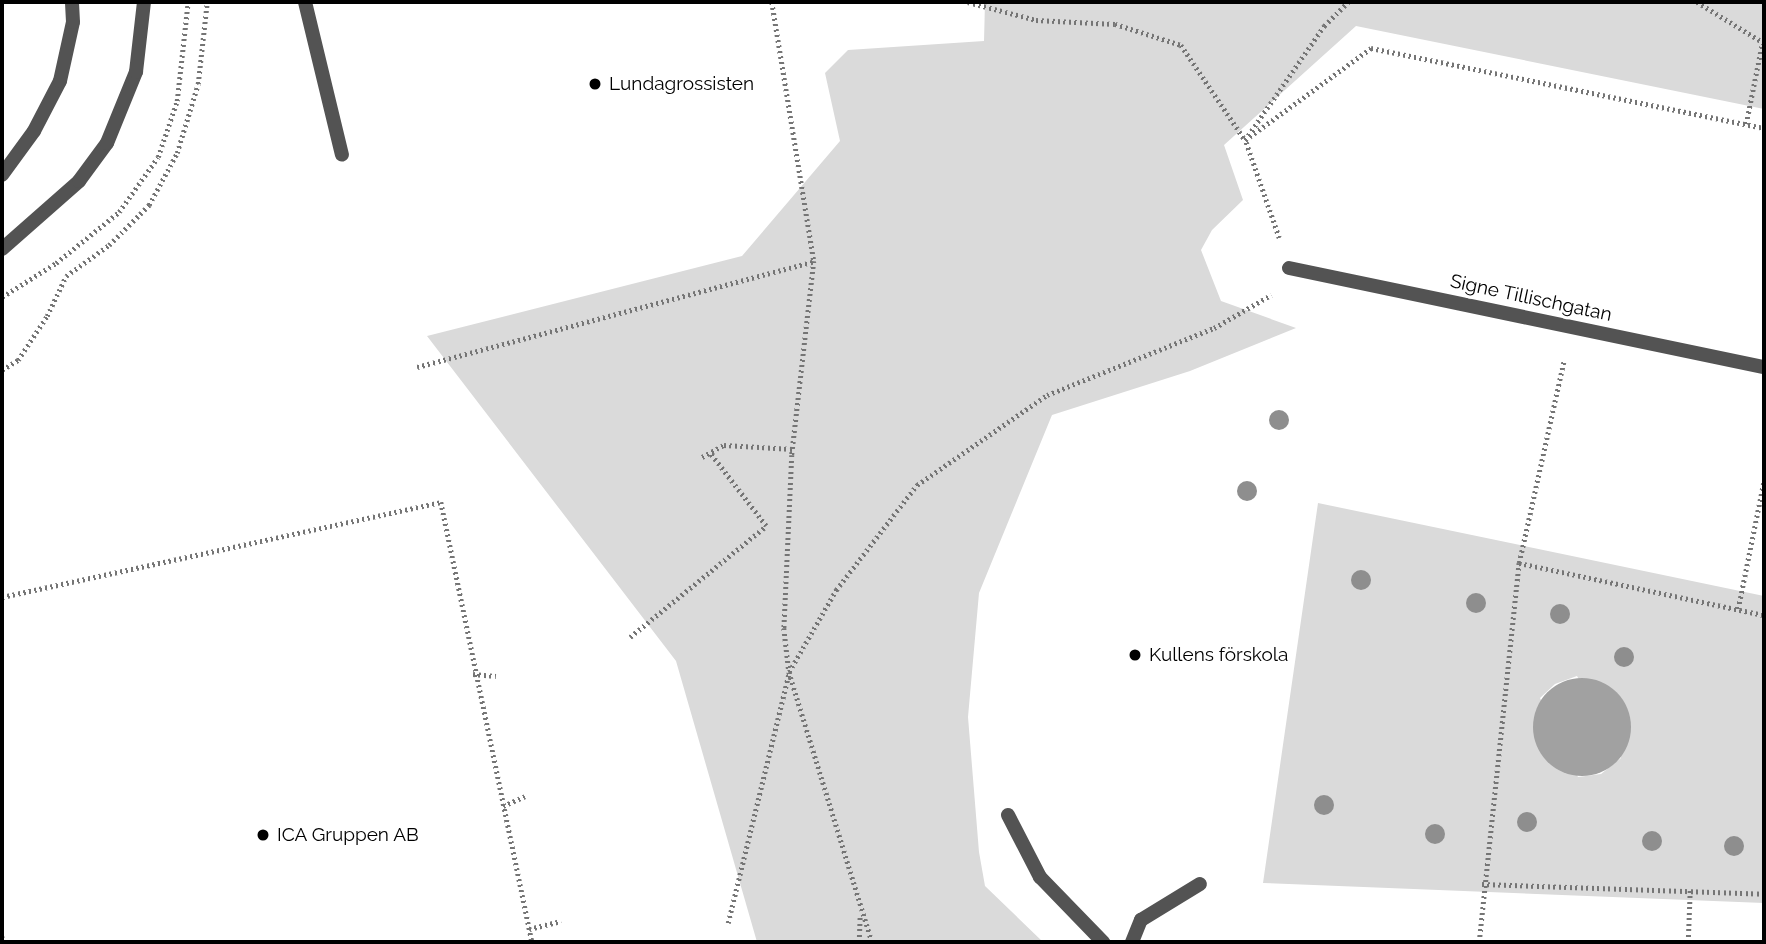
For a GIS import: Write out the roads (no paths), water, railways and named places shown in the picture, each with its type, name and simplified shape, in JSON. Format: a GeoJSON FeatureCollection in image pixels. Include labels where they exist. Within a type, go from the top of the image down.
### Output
{"type":"FeatureCollection","features":[{"type":"Feature","properties":{"kind":"street"},"geometry":{"type":"LineString","coordinates":[[2,175],[34,131],[60,81],[73,22],[72,2]]}},
{"type":"Feature","properties":{"kind":"street"},"geometry":{"type":"LineString","coordinates":[[2,249],[79,181],[107,143],[136,72],[144,2]]}},
{"type":"Feature","properties":{"kind":"street"},"geometry":{"type":"LineString","coordinates":[[305,2],[342,155]]}},
{"type":"Feature","properties":{"kind":"street","name":"Signe Tillischgatan"},"geometry":{"type":"LineString","coordinates":[[1289,268],[1764,367]]}},
{"type":"Feature","properties":{"kind":"street"},"geometry":{"type":"LineString","coordinates":[[1007,815],[1040,877],[1103,942]]}},
{"type":"Feature","properties":{"kind":"street"},"geometry":{"type":"LineString","coordinates":[[1132,942],[1141,920],[1200,884]]}},
{"type":"Feature","properties":{"kind":"place","name":"Lundagrossisten"},"geometry":{"type":"Point","coordinates":[595,84]}},
{"type":"Feature","properties":{"kind":"place","name":"Kullens förskola"},"geometry":{"type":"Point","coordinates":[1135,655]}},
{"type":"Feature","properties":{"kind":"place","name":"ICA Gruppen AB"},"geometry":{"type":"Point","coordinates":[263,835]}}]}
